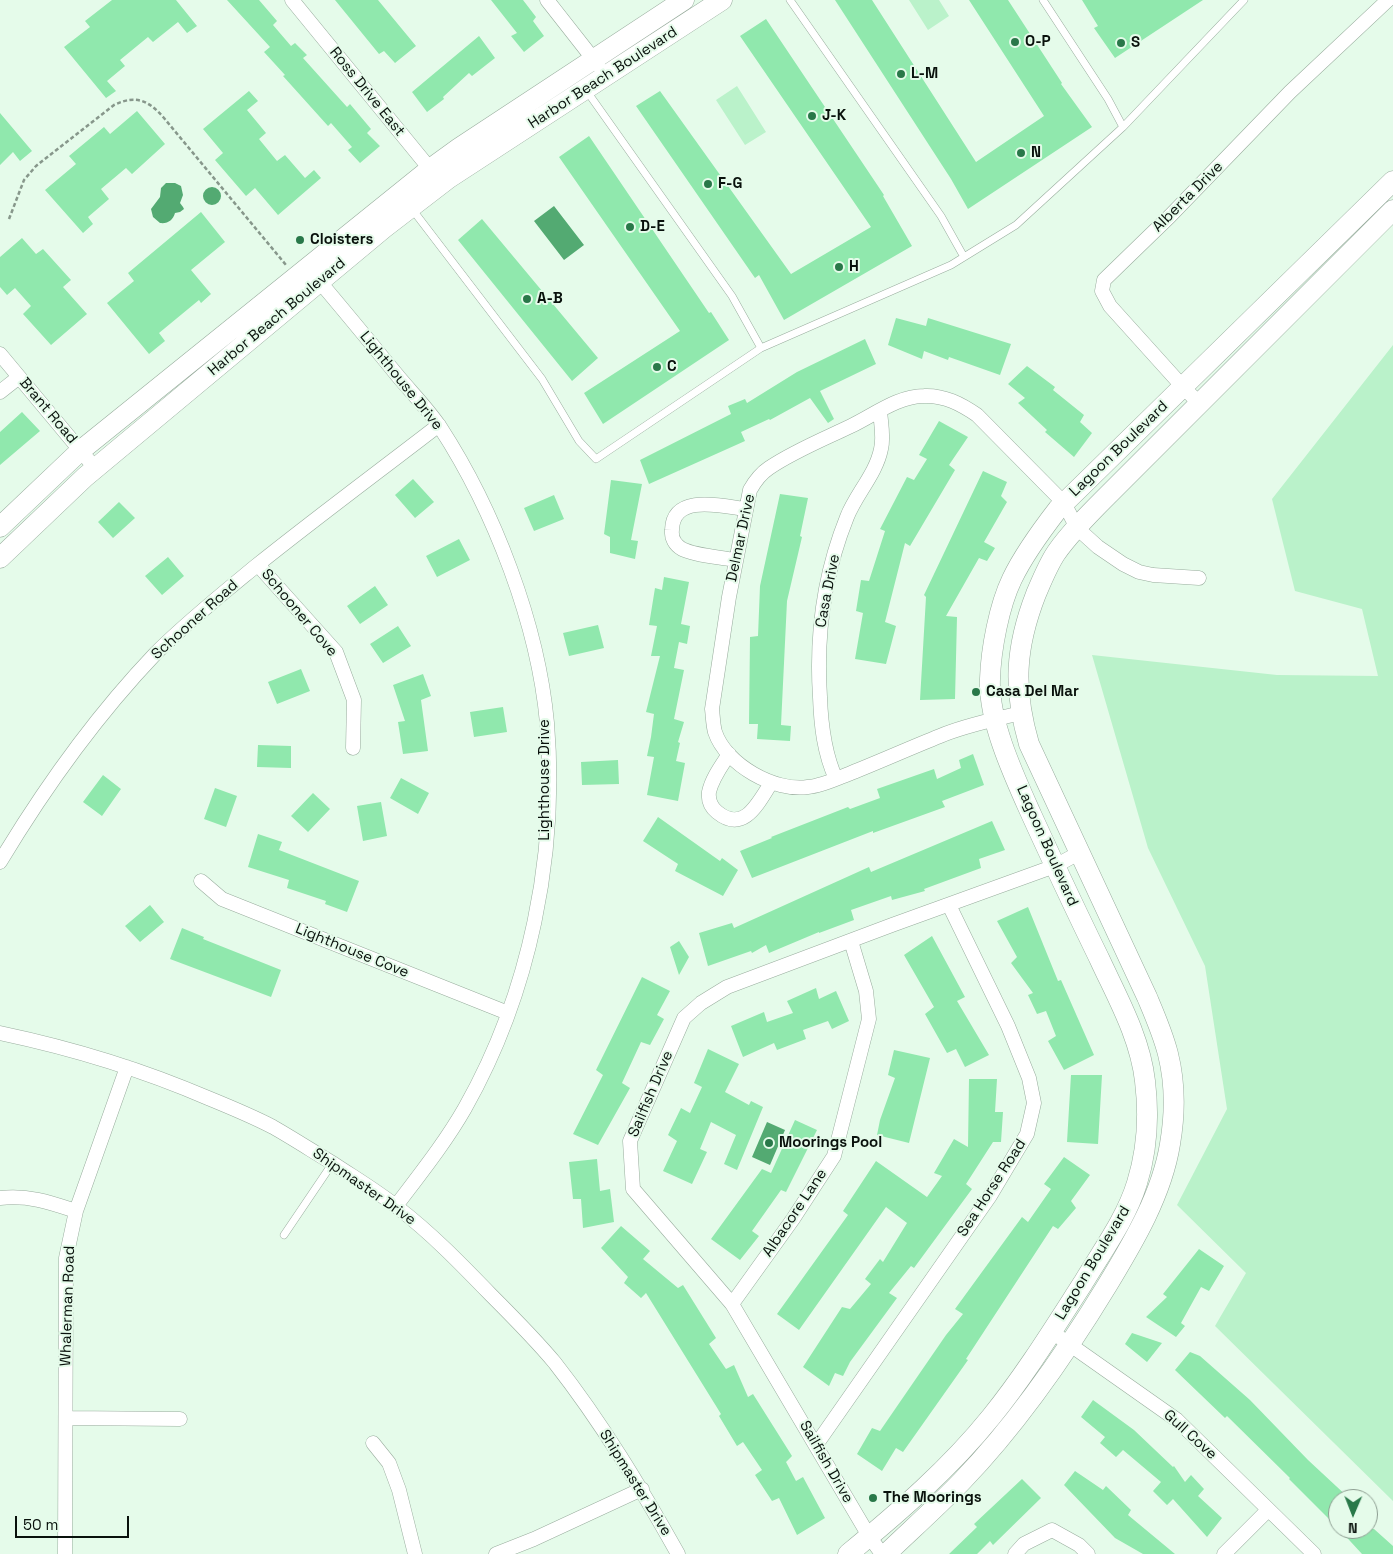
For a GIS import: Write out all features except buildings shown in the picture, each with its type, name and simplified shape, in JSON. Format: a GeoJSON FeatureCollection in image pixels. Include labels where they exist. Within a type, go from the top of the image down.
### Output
{"type":"FeatureCollection","features":[{"type":"Feature","properties":{"kind":"street","name":"Ross Drive East"},"geometry":{"type":"LineString","coordinates":[[292,0],[436,176]]}},
{"type":"Feature","properties":{"kind":"street"},"geometry":{"type":"LineString","coordinates":[[547,0],[594,59],[605,76]]}},
{"type":"Feature","properties":{"kind":"street","name":"Harbor Beach Boulevard"},"geometry":{"type":"LineString","coordinates":[[580,81],[594,59],[684,0]]}},
{"type":"Feature","properties":{"kind":"street","name":"Harbor Beach Boulevard"},"geometry":{"type":"LineString","coordinates":[[0,527],[80,451],[436,176],[458,148],[580,81],[605,76],[722,0]]}},
{"type":"Feature","properties":{"kind":"street","name":"Alberta Drive"},"geometry":{"type":"LineString","coordinates":[[1200,404],[1106,301],[1102,291],[1104,280],[1170,216],[1290,92],[1388,0]]}},
{"type":"Feature","properties":{"kind":"street","name":"Lagoon Boulevard"},"geometry":{"type":"LineString","coordinates":[[848,1554],[950,1462],[1014,1388],[1052,1332],[1115,1231],[1138,1182],[1142,1162],[1147,1104],[1145,1078],[1132,1028],[1054,866],[1012,768],[995,720],[990,682],[995,633],[1011,581],[1032,543],[1064,503],[1393,181]]}},
{"type":"Feature","properties":{"kind":"street","name":"Lagoon Boulevard"},"geometry":{"type":"LineString","coordinates":[[884,1554],[968,1474],[1004,1433],[1070,1345],[1124,1258],[1149,1209],[1170,1145],[1173,1122],[1172,1088],[1168,1054],[1160,1028],[1036,764],[1021,713],[1018,690],[1018,664],[1021,642],[1026,621],[1042,578],[1056,553],[1076,528],[1393,210]]}},
{"type":"Feature","properties":{"kind":"street","name":"Harbor Beach Boulevard"},"geometry":{"type":"LineString","coordinates":[[0,558],[95,468],[307,275]]}},
{"type":"Feature","properties":{"kind":"street","name":"Lighthouse Drive"},"geometry":{"type":"LineString","coordinates":[[307,275],[439,425],[482,500],[517,588],[533,645],[546,721],[548,790],[545,858],[532,929],[518,985],[490,1058],[464,1108],[436,1152],[396,1206]]}},
{"type":"Feature","properties":{"kind":"street","name":"Brant Road"},"geometry":{"type":"LineString","coordinates":[[0,354],[95,468]]}},
{"type":"Feature","properties":{"kind":"street"},"geometry":{"type":"LineString","coordinates":[[0,392],[19,377]]}},
{"type":"Feature","properties":{"kind":"street","name":"Delmar Drive"},"geometry":{"type":"LineString","coordinates":[[1021,713],[954,730],[836,779],[810,787],[788,787],[771,783],[751,772],[729,754],[721,744],[716,733],[712,709],[735,560],[745,509],[754,481],[789,456],[911,397],[924,396],[950,400],[977,415],[1064,503],[1076,528],[1098,548],[1139,572],[1153,575],[1199,578]]}},
{"type":"Feature","properties":{"kind":"street","name":"Casa Drive"},"geometry":{"type":"LineString","coordinates":[[836,779],[829,764],[821,725],[819,645],[826,590],[840,536],[855,499],[881,450],[880,411]]}},
{"type":"Feature","properties":{"kind":"street","name":"Schooner Road"},"geometry":{"type":"LineString","coordinates":[[0,862],[63,765],[121,692],[157,652],[211,603],[296,534],[439,425]]}},
{"type":"Feature","properties":{"kind":"street"},"geometry":{"type":"LineString","coordinates":[[735,560],[682,549],[673,539],[673,522],[678,514],[690,505],[745,509]]}},
{"type":"Feature","properties":{"kind":"street","name":"Schooner Cove"},"geometry":{"type":"LineString","coordinates":[[258,565],[336,652],[354,700],[353,748]]}},
{"type":"Feature","properties":{"kind":"street"},"geometry":{"type":"LineString","coordinates":[[729,754],[709,791],[710,803],[718,813],[733,821],[746,817],[771,783]]}},
{"type":"Feature","properties":{"kind":"street","name":"Sailfish Drive"},"geometry":{"type":"LineString","coordinates":[[884,1554],[869,1536],[732,1304],[633,1188],[630,1141],[684,1018],[701,1003],[727,988],[1054,866],[1079,853]]}},
{"type":"Feature","properties":{"kind":"street","name":"Lighthouse Cove"},"geometry":{"type":"LineString","coordinates":[[201,881],[222,899],[508,1013]]}},
{"type":"Feature","properties":{"kind":"street","name":"Sea Horse Road"},"geometry":{"type":"LineString","coordinates":[[816,1445],[990,1196],[1027,1134],[1034,1103],[1029,1078],[1008,1026],[950,904]]}},
{"type":"Feature","properties":{"kind":"street","name":"Albacore Lane"},"geometry":{"type":"LineString","coordinates":[[732,1304],[793,1219],[834,1156],[868,1019],[866,991],[851,941]]}},
{"type":"Feature","properties":{"kind":"street","name":"Shipmaster Drive"},"geometry":{"type":"LineString","coordinates":[[0,1033],[78,1051],[127,1067],[185,1088],[247,1115],[272,1126],[396,1206],[464,1267],[522,1326],[554,1363],[586,1405],[642,1488],[678,1554]]}},
{"type":"Feature","properties":{"kind":"street","name":"Whalerman Road"},"geometry":{"type":"LineString","coordinates":[[65,1554],[66,1258],[76,1211],[127,1067]]}},
{"type":"Feature","properties":{"kind":"street"},"geometry":{"type":"LineString","coordinates":[[0,1198],[21,1197],[41,1199],[76,1211]]}},
{"type":"Feature","properties":{"kind":"street","name":"Gull Cove"},"geometry":{"type":"LineString","coordinates":[[1052,1332],[1176,1420],[1314,1554]]}},
{"type":"Feature","properties":{"kind":"street"},"geometry":{"type":"LineString","coordinates":[[66,1418],[180,1419]]}},
{"type":"Feature","properties":{"kind":"street"},"geometry":{"type":"LineString","coordinates":[[373,1443],[389,1463],[399,1490],[415,1554]]}},
{"type":"Feature","properties":{"kind":"street"},"geometry":{"type":"LineString","coordinates":[[496,1554],[534,1539],[642,1488]]}},
{"type":"Feature","properties":{"kind":"street"},"geometry":{"type":"LineString","coordinates":[[1224,1554],[1268,1510]]}},
{"type":"Feature","properties":{"kind":"street"},"geometry":{"type":"LineString","coordinates":[[1015,1554],[1024,1544],[1052,1530],[1079,1545],[1088,1554]]}},
{"type":"Feature","properties":{"kind":"lane"},"geometry":{"type":"LineString","coordinates":[[790,0],[941,216],[964,257]]}},
{"type":"Feature","properties":{"kind":"lane"},"geometry":{"type":"LineString","coordinates":[[1043,0],[1108,99],[1123,127]]}},
{"type":"Feature","properties":{"kind":"lane"},"geometry":{"type":"LineString","coordinates":[[405,200],[542,380],[578,441],[596,459],[761,348],[951,265],[1016,226],[1123,127],[1244,0]]}},
{"type":"Feature","properties":{"kind":"lane"},"geometry":{"type":"LineString","coordinates":[[580,81],[732,296],[761,348]]}},
{"type":"Feature","properties":{"kind":"lane"},"geometry":{"type":"LineString","coordinates":[[284,1235],[332,1164]]}},
{"type":"Feature","properties":{"kind":"path"},"geometry":{"type":"LineString","coordinates":[[8,219],[24,180],[36,166],[114,105],[129,99],[137,100],[153,105],[307,275]]}},
{"type":"Feature","properties":{"kind":"shaded area"},"geometry":{"type":"Polygon","coordinates":[[[909,0],[939,0],[949,16],[928,30],[909,0]]]}},
{"type":"Feature","properties":{"kind":"shaded area"},"geometry":{"type":"Polygon","coordinates":[[[737,86],[766,132],[745,145],[716,100],[737,86]]]}},
{"type":"Feature","properties":{"kind":"shaded area"},"geometry":{"type":"Polygon","coordinates":[[[166,183],[175,183],[181,186],[183,195],[180,203],[184,209],[175,213],[170,221],[160,223],[153,217],[151,209],[160,197],[161,188],[166,183]]]}},
{"type":"Feature","properties":{"kind":"shaded area"},"geometry":{"type":"Polygon","coordinates":[[[212,187],[218,190],[221,196],[218,202],[212,205],[206,202],[203,196],[206,190],[212,187]]]}},
{"type":"Feature","properties":{"kind":"shaded area"},"geometry":{"type":"Polygon","coordinates":[[[554,206],[584,245],[564,260],[534,221],[554,206]]]}},
{"type":"Feature","properties":{"kind":"shaded area"},"geometry":{"type":"Polygon","coordinates":[[[1393,345],[1393,1501],[1215,1326],[1246,1273],[1177,1205],[1227,1109],[1205,966],[1148,848],[1092,655],[1277,675],[1378,676],[1362,609],[1295,591],[1272,499],[1393,345]]]}},
{"type":"Feature","properties":{"kind":"shaded area","name":"Moorings Pool"},"geometry":{"type":"Polygon","coordinates":[[[767,1122],[785,1130],[770,1165],[752,1157],[767,1122]]]}},
{"type":"Feature","properties":{"kind":"place","name":"O-P"},"geometry":{"type":"Point","coordinates":[1015,42]}},
{"type":"Feature","properties":{"kind":"place","name":"S"},"geometry":{"type":"Point","coordinates":[1121,43]}},
{"type":"Feature","properties":{"kind":"place","name":"L-M"},"geometry":{"type":"Point","coordinates":[901,74]}},
{"type":"Feature","properties":{"kind":"place","name":"J-K"},"geometry":{"type":"Point","coordinates":[812,116]}},
{"type":"Feature","properties":{"kind":"place","name":"N"},"geometry":{"type":"Point","coordinates":[1021,153]}},
{"type":"Feature","properties":{"kind":"place","name":"F-G"},"geometry":{"type":"Point","coordinates":[708,184]}},
{"type":"Feature","properties":{"kind":"place","name":"D-E"},"geometry":{"type":"Point","coordinates":[630,227]}},
{"type":"Feature","properties":{"kind":"place","name":"Cloisters"},"geometry":{"type":"Point","coordinates":[300,240]}},
{"type":"Feature","properties":{"kind":"place","name":"H"},"geometry":{"type":"Point","coordinates":[839,267]}},
{"type":"Feature","properties":{"kind":"place","name":"A-B"},"geometry":{"type":"Point","coordinates":[527,299]}},
{"type":"Feature","properties":{"kind":"place","name":"C"},"geometry":{"type":"Point","coordinates":[657,367]}},
{"type":"Feature","properties":{"kind":"place","name":"Casa Del Mar"},"geometry":{"type":"Point","coordinates":[976,692]}},
{"type":"Feature","properties":{"kind":"place","name":"Moorings Pool"},"geometry":{"type":"Point","coordinates":[769,1143]}},
{"type":"Feature","properties":{"kind":"place","name":"The Moorings"},"geometry":{"type":"Point","coordinates":[873,1498]}}]}
